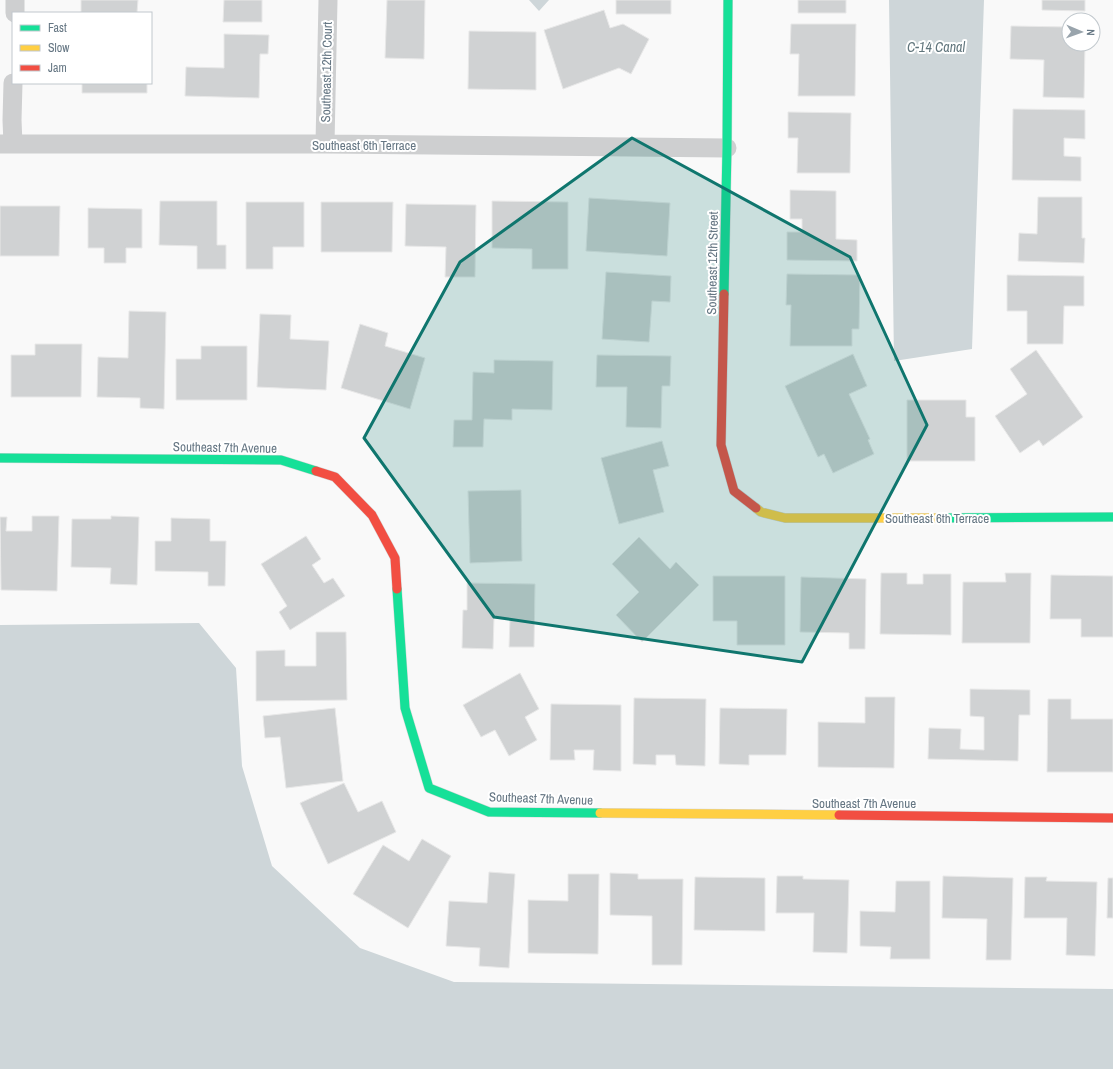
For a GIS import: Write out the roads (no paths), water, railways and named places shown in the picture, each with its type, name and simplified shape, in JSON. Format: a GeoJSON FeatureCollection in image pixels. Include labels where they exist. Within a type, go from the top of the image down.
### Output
{"type":"FeatureCollection","features":[{"type":"Feature","properties":{"kind":"street"},"geometry":{"type":"LineString","coordinates":[[15,0],[15,12]]}},
{"type":"Feature","properties":{"kind":"street","name":"Southeast 12th Court"},"geometry":{"type":"LineString","coordinates":[[325,144],[328,0]]}},
{"type":"Feature","properties":{"kind":"street","name":"Southeast 12th Street"},"geometry":{"type":"LineString","coordinates":[[728,0],[727,148],[721,445],[734,491],[762,512]]}},
{"type":"Feature","properties":{"kind":"street"},"geometry":{"type":"LineString","coordinates":[[7,144],[12,120],[13,84]]}},
{"type":"Feature","properties":{"kind":"street","name":"Southeast 6th Terrace"},"geometry":{"type":"LineString","coordinates":[[7,144],[325,144],[727,148]]}},
{"type":"Feature","properties":{"kind":"street","name":"Southeast 7th Avenue"},"geometry":{"type":"LineString","coordinates":[[0,458],[281,460],[335,477],[372,515],[394,558],[405,708],[429,788],[489,812],[1113,818]]}},
{"type":"Feature","properties":{"kind":"street","name":"Southeast 6th Terrace"},"geometry":{"type":"LineString","coordinates":[[762,512],[785,518],[1113,517]]}},
{"type":"Feature","properties":{"kind":"water"},"geometry":{"type":"Polygon","coordinates":[[[529,0],[549,0],[539,11],[529,0]]]}},
{"type":"Feature","properties":{"kind":"water","name":"C-14 Canal"},"geometry":{"type":"Polygon","coordinates":[[[889,0],[984,0],[972,349],[894,361],[889,0]]]}},
{"type":"Feature","properties":{"kind":"water"},"geometry":{"type":"Polygon","coordinates":[[[199,623],[236,668],[242,766],[272,866],[360,948],[454,982],[1113,989],[1113,1069],[0,1069],[0,625],[199,623]]]}}]}
